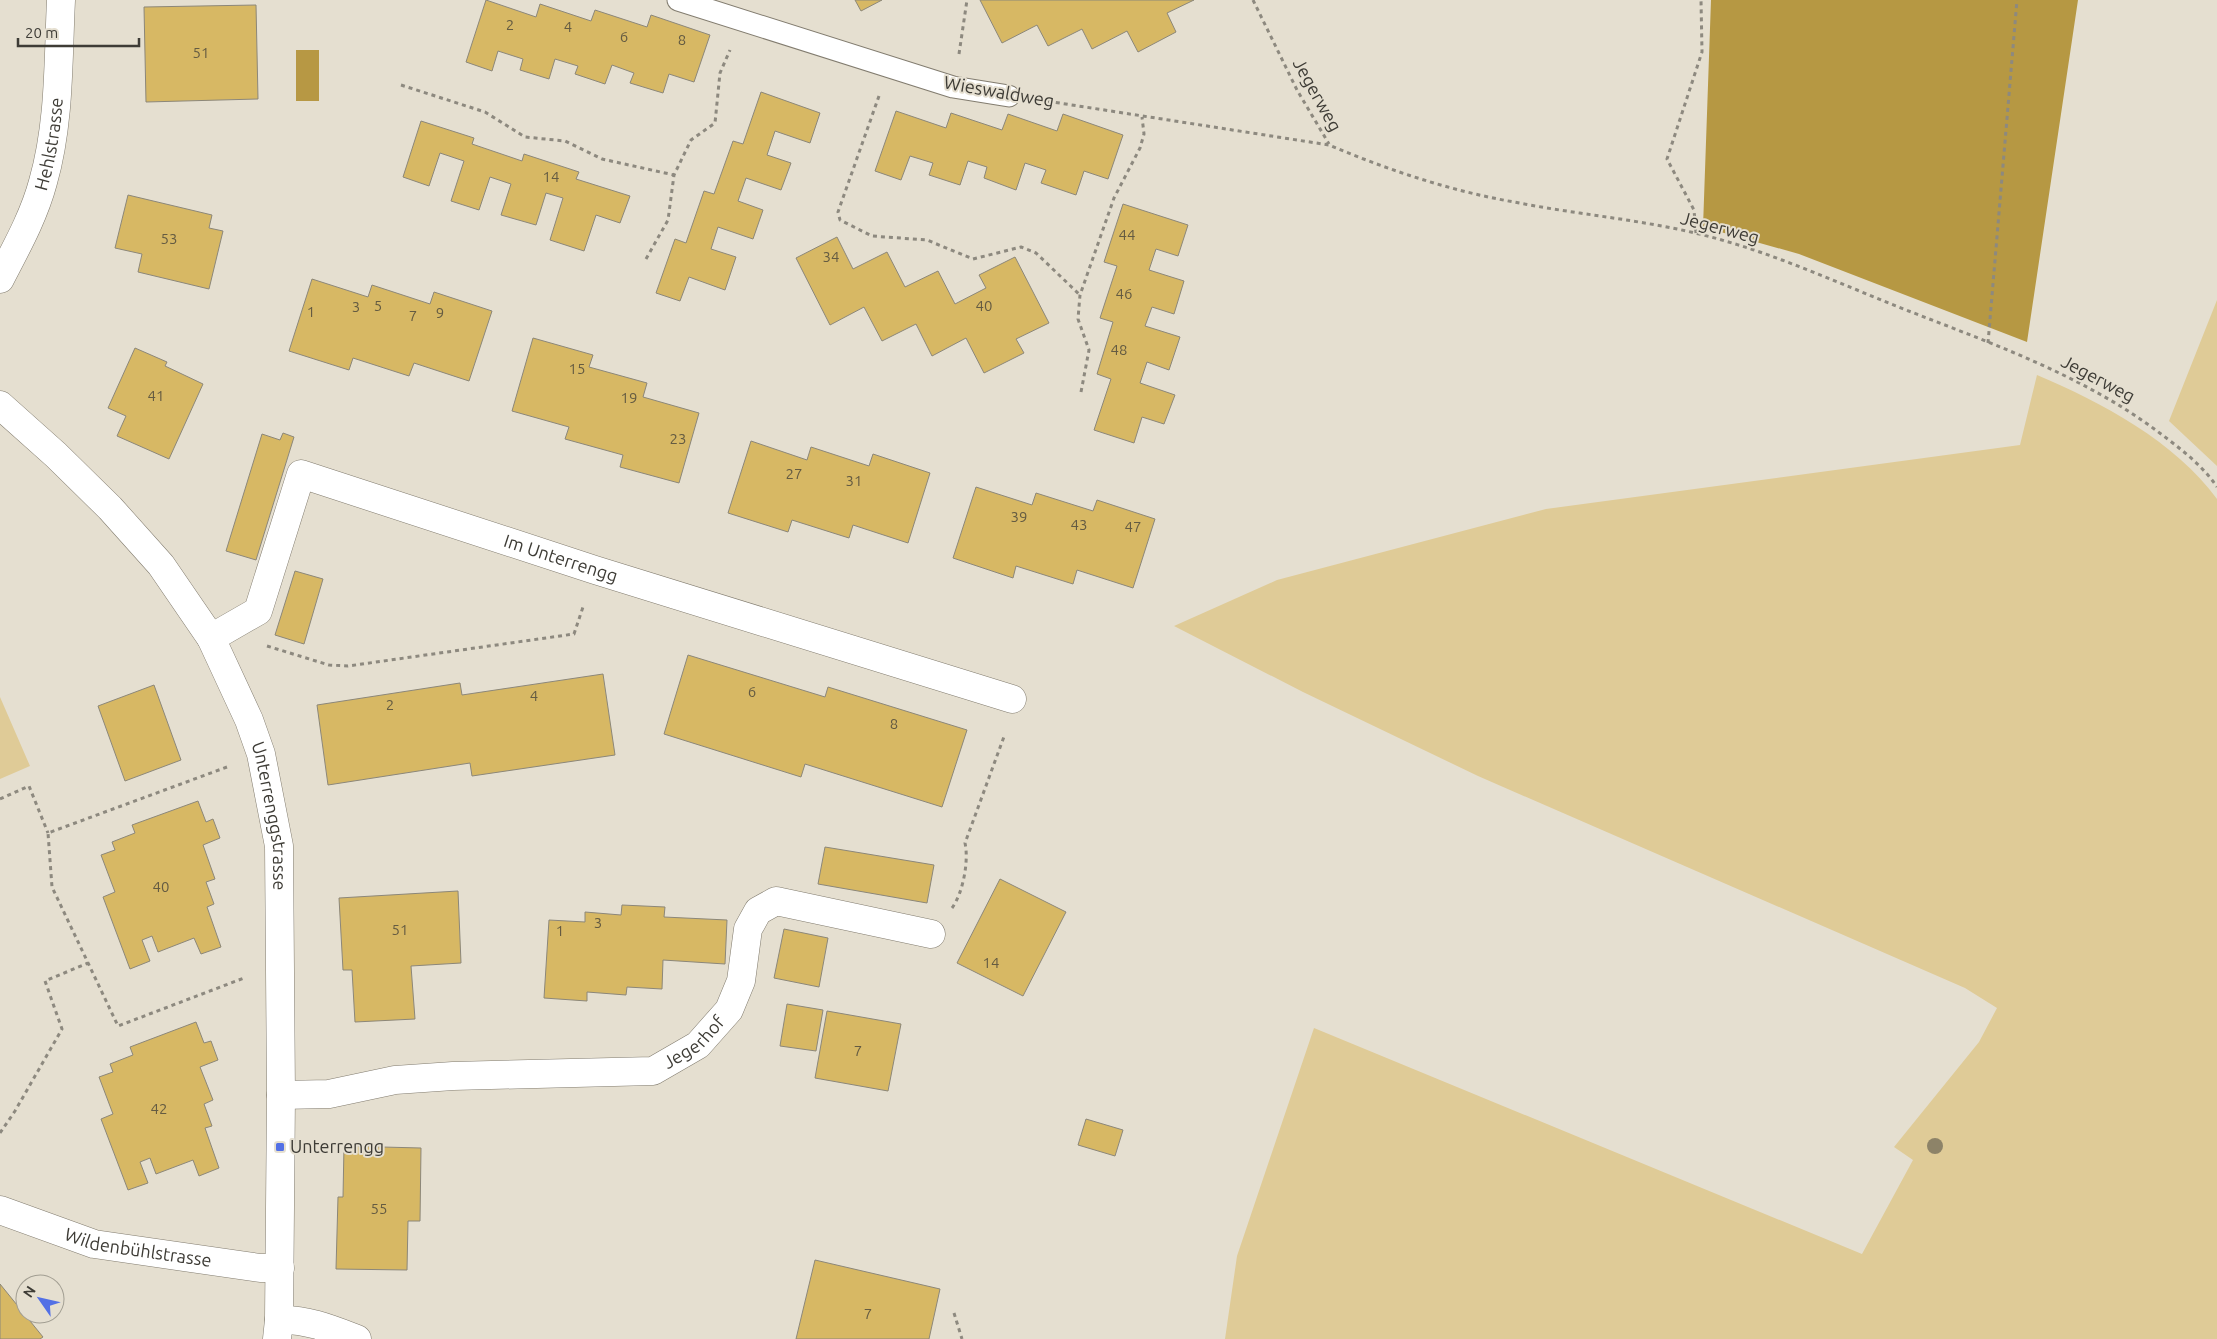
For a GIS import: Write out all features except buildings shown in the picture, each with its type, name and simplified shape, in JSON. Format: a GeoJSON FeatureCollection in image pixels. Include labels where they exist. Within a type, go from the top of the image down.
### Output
{"type":"FeatureCollection","features":[{"type":"Feature","properties":{"kind":"street","name":"Hehlstrasse"},"geometry":{"type":"LineString","coordinates":[[0,279],[24,231],[43,182],[55,126],[60,0]]}},
{"type":"Feature","properties":{"kind":"street","name":"Unterrenggstrasse"},"geometry":{"type":"LineString","coordinates":[[0,405],[69,468],[161,564],[211,638],[249,720],[261,754],[279,846],[281,1095],[278,1329]]}},
{"type":"Feature","properties":{"kind":"street","name":"Im Unterrengg"},"geometry":{"type":"LineString","coordinates":[[211,638],[258,611],[301,474],[594,570],[1012,699]]}},
{"type":"Feature","properties":{"kind":"street","name":"Jegerhof"},"geometry":{"type":"LineString","coordinates":[[281,1095],[329,1094],[395,1080],[453,1076],[653,1071],[698,1045],[729,1010],[741,981],[748,929],[758,911],[776,901],[932,934]]}},
{"type":"Feature","properties":{"kind":"street","name":"Wildenbühlstrasse"},"geometry":{"type":"LineString","coordinates":[[0,1210],[94,1244],[260,1268],[280,1268]]}},
{"type":"Feature","properties":{"kind":"street"},"geometry":{"type":"LineString","coordinates":[[278,1329],[296,1320],[326,1327],[357,1339]]}},
{"type":"Feature","properties":{"kind":"lane","name":"Wieswaldweg"},"geometry":{"type":"LineString","coordinates":[[678,0],[742,22],[954,87],[1009,96]]}},
{"type":"Feature","properties":{"kind":"path"},"geometry":{"type":"LineString","coordinates":[[954,87],[967,0]]}},
{"type":"Feature","properties":{"kind":"path","name":"Jegerweg"},"geometry":{"type":"LineString","coordinates":[[1253,0],[1297,90],[1329,145],[1359,158],[1434,183],[1511,202],[1696,233],[1777,258],[2051,368],[2130,410],[2179,447],[2210,477],[2217,487]]}},
{"type":"Feature","properties":{"kind":"path"},"geometry":{"type":"LineString","coordinates":[[1696,233],[1694,210],[1667,159],[1702,52],[1701,0]]}},
{"type":"Feature","properties":{"kind":"path"},"geometry":{"type":"LineString","coordinates":[[1988,343],[2017,0]]}},
{"type":"Feature","properties":{"kind":"path"},"geometry":{"type":"LineString","coordinates":[[646,259],[668,220],[674,175],[691,140],[715,123],[720,73],[742,22]]}},
{"type":"Feature","properties":{"kind":"path"},"geometry":{"type":"LineString","coordinates":[[889,67],[838,212],[840,220],[872,236],[927,240],[973,259],[1022,247],[1036,253],[1080,295]]}},
{"type":"Feature","properties":{"kind":"path"},"geometry":{"type":"LineString","coordinates":[[401,85],[485,112],[525,137],[565,141],[602,159],[674,175]]}},
{"type":"Feature","properties":{"kind":"path","name":"Wieswaldweg"},"geometry":{"type":"LineString","coordinates":[[1009,96],[1100,108],[1142,117],[1329,145]]}},
{"type":"Feature","properties":{"kind":"path"},"geometry":{"type":"LineString","coordinates":[[1081,392],[1089,350],[1078,319],[1080,295],[1114,198],[1140,148],[1144,134],[1142,117]]}},
{"type":"Feature","properties":{"kind":"path"},"geometry":{"type":"LineString","coordinates":[[244,619],[266,646],[329,664],[348,666],[485,647],[574,634],[594,570]]}},
{"type":"Feature","properties":{"kind":"path"},"geometry":{"type":"LineString","coordinates":[[932,934],[957,900],[967,853],[965,843],[999,752],[1011,714],[1012,699]]}},
{"type":"Feature","properties":{"kind":"path"},"geometry":{"type":"LineString","coordinates":[[48,832],[261,754]]}},
{"type":"Feature","properties":{"kind":"path"},"geometry":{"type":"LineString","coordinates":[[0,799],[29,786],[48,832],[52,887],[118,1026],[280,965]]}},
{"type":"Feature","properties":{"kind":"path"},"geometry":{"type":"LineString","coordinates":[[0,1133],[15,1111],[62,1029],[45,981],[88,964]]}},
{"type":"Feature","properties":{"kind":"path"},"geometry":{"type":"LineString","coordinates":[[954,1313],[962,1339]]}},
{"type":"Feature","properties":{"kind":"shaded area"},"geometry":{"type":"Polygon","coordinates":[[[1711,0],[2078,0],[2027,342],[1799,254],[1703,227],[1711,0]]]}},
{"type":"Feature","properties":{"kind":"shaded area"},"geometry":{"type":"Polygon","coordinates":[[[296,50],[319,50],[319,101],[296,101],[296,50]]]}},
{"type":"Feature","properties":{"kind":"shaded area"},"geometry":{"type":"Polygon","coordinates":[[[2217,300],[2217,466],[2169,421],[2217,300]]]}},
{"type":"Feature","properties":{"kind":"shaded area"},"geometry":{"type":"Polygon","coordinates":[[[2037,375],[2086,398],[2136,426],[2181,459],[2217,499],[2217,1339],[1225,1339],[1237,1256],[1314,1028],[1862,1254],[1913,1160],[1894,1147],[1979,1042],[1997,1008],[1965,988],[1478,776],[1303,692],[1174,626],[1277,580],[1546,509],[2020,445],[2037,375]]]}},
{"type":"Feature","properties":{"kind":"shaded area"},"geometry":{"type":"Polygon","coordinates":[[[0,697],[30,766],[0,779],[0,697]]]}},
{"type":"Feature","properties":{"kind":"place","name":"Unterrengg"},"geometry":{"type":"Point","coordinates":[280,1147]}}]}
